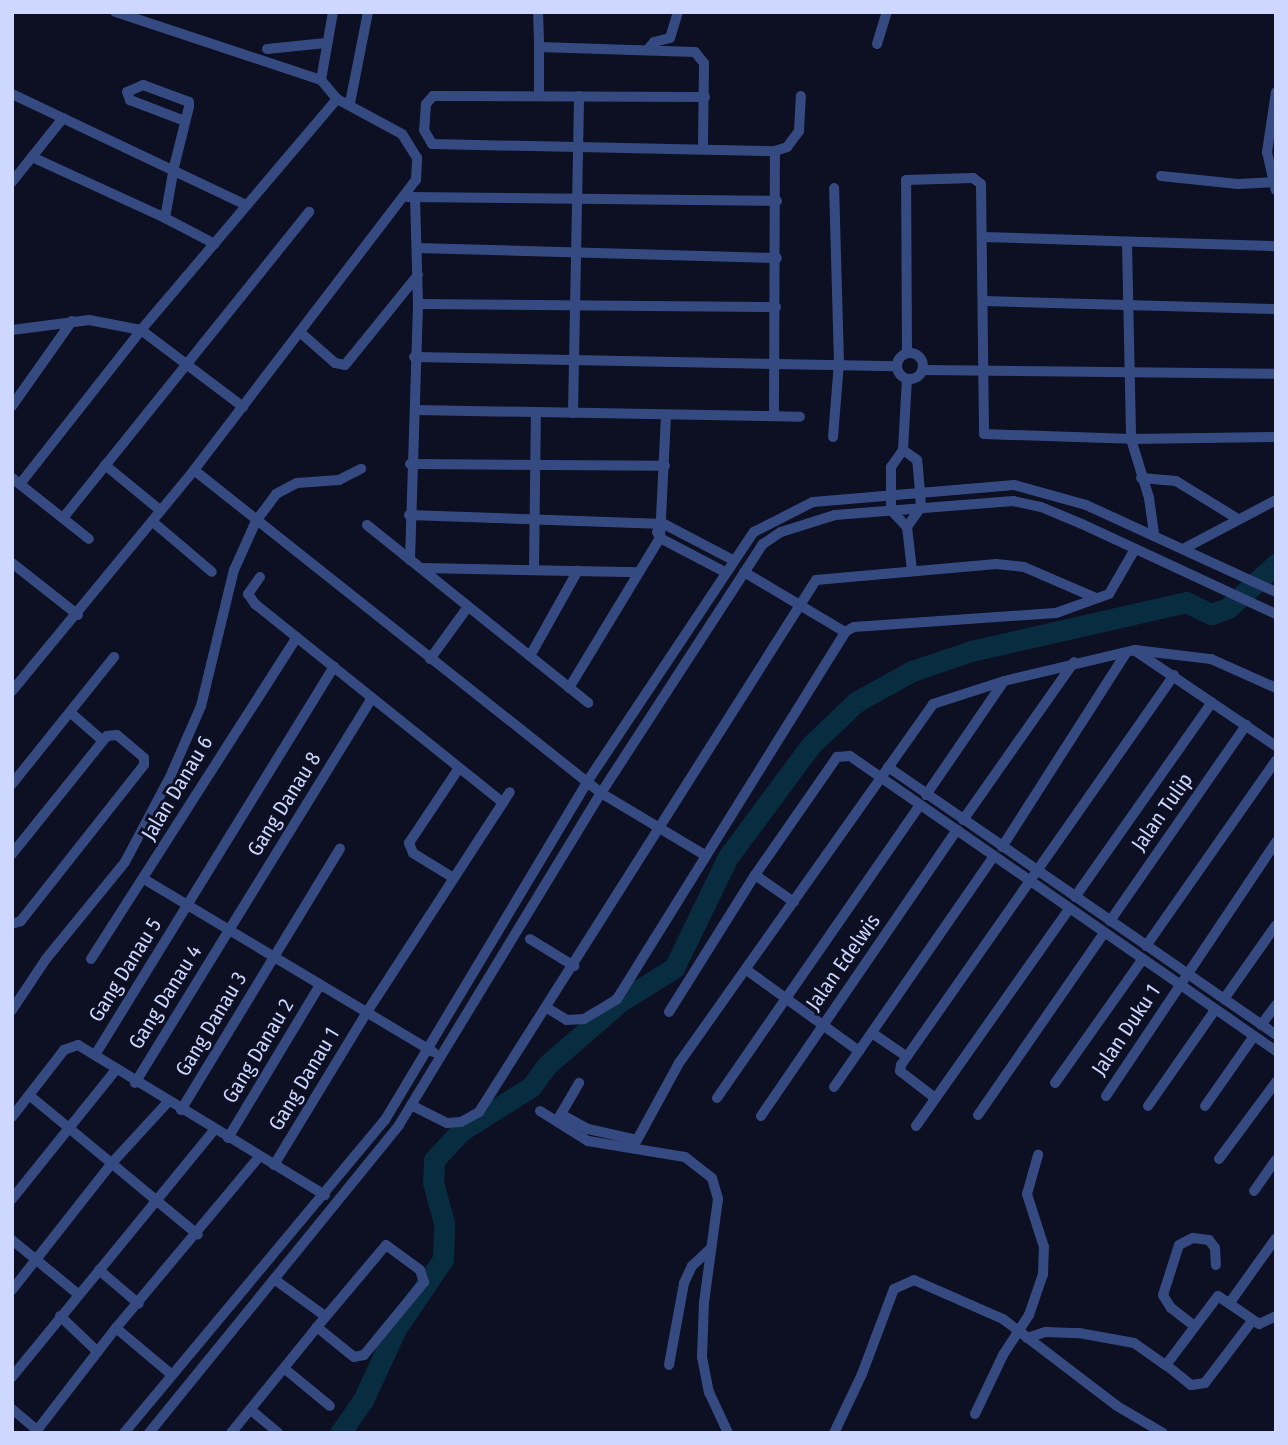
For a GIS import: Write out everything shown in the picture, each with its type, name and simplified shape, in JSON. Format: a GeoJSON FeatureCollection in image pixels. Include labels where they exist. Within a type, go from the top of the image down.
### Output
{"type":"FeatureCollection","features":[{"type":"Feature","properties":{"kind":"street"},"geometry":{"type":"LineString","coordinates":[[114,12],[321,80],[337,99],[393,126],[413,149],[418,169],[411,197],[417,248],[418,304],[414,357],[415,410],[410,464],[410,560]]}},
{"type":"Feature","properties":{"kind":"street"},"geometry":{"type":"LineString","coordinates":[[321,80],[333,12]]}},
{"type":"Feature","properties":{"kind":"street"},"geometry":{"type":"LineString","coordinates":[[350,103],[368,12]]}},
{"type":"Feature","properties":{"kind":"street"},"geometry":{"type":"LineString","coordinates":[[538,12],[539,94]]}},
{"type":"Feature","properties":{"kind":"street"},"geometry":{"type":"LineString","coordinates":[[649,48],[654,42],[670,38],[678,12]]}},
{"type":"Feature","properties":{"kind":"street"},"geometry":{"type":"LineString","coordinates":[[877,44],[887,12]]}},
{"type":"Feature","properties":{"kind":"street"},"geometry":{"type":"LineString","coordinates":[[267,49],[326,43]]}},
{"type":"Feature","properties":{"kind":"street"},"geometry":{"type":"LineString","coordinates":[[539,47],[649,48],[702,56],[705,97],[703,146]]}},
{"type":"Feature","properties":{"kind":"street"},"geometry":{"type":"LineString","coordinates":[[165,218],[185,121],[186,98],[143,85],[127,92],[130,100],[185,121]]}},
{"type":"Feature","properties":{"kind":"street"},"geometry":{"type":"LineString","coordinates":[[1161,176],[1274,186],[1267,152],[1276,92]]}},
{"type":"Feature","properties":{"kind":"street"},"geometry":{"type":"LineString","coordinates":[[705,97],[539,94],[433,96],[426,104],[426,137],[432,144],[703,146],[775,151],[787,147],[799,131],[801,96]]}},
{"type":"Feature","properties":{"kind":"street"},"geometry":{"type":"LineString","coordinates":[[573,413],[574,307],[581,145],[579,96]]}},
{"type":"Feature","properties":{"kind":"street"},"geometry":{"type":"LineString","coordinates":[[14,97],[174,167],[246,205]]}},
{"type":"Feature","properties":{"kind":"street"},"geometry":{"type":"LineString","coordinates":[[89,538],[16,481],[337,99]]}},
{"type":"Feature","properties":{"kind":"street"},"geometry":{"type":"LineString","coordinates":[[12,182],[63,118]]}},
{"type":"Feature","properties":{"kind":"street"},"geometry":{"type":"LineString","coordinates":[[774,415],[777,257],[775,151]]}},
{"type":"Feature","properties":{"kind":"street"},"geometry":{"type":"LineString","coordinates":[[32,158],[165,218],[215,244]]}},
{"type":"Feature","properties":{"kind":"street"},"geometry":{"type":"LineString","coordinates":[[897,366],[907,353],[906,180],[978,180],[983,237],[984,301],[980,368],[984,434],[1130,439],[1276,437]]}},
{"type":"Feature","properties":{"kind":"street"},"geometry":{"type":"LineString","coordinates":[[833,437],[839,363],[834,188]]}},
{"type":"Feature","properties":{"kind":"street"},"geometry":{"type":"LineString","coordinates":[[411,197],[777,201]]}},
{"type":"Feature","properties":{"kind":"street"},"geometry":{"type":"LineString","coordinates":[[12,691],[78,615],[411,197]]}},
{"type":"Feature","properties":{"kind":"street"},"geometry":{"type":"LineString","coordinates":[[63,518],[184,364],[309,212]]}},
{"type":"Feature","properties":{"kind":"street"},"geometry":{"type":"LineString","coordinates":[[983,237],[1276,246]]}},
{"type":"Feature","properties":{"kind":"street"},"geometry":{"type":"LineString","coordinates":[[1127,243],[1130,439],[1154,534]]}},
{"type":"Feature","properties":{"kind":"street"},"geometry":{"type":"LineString","coordinates":[[417,248],[777,257]]}},
{"type":"Feature","properties":{"kind":"street"},"geometry":{"type":"LineString","coordinates":[[301,333],[335,363],[345,365],[418,275]]}},
{"type":"Feature","properties":{"kind":"street"},"geometry":{"type":"LineString","coordinates":[[984,301],[1276,309]]}},
{"type":"Feature","properties":{"kind":"street"},"geometry":{"type":"LineString","coordinates":[[418,304],[776,307]]}},
{"type":"Feature","properties":{"kind":"street"},"geometry":{"type":"LineString","coordinates":[[12,330],[72,321],[141,330],[243,407]]}},
{"type":"Feature","properties":{"kind":"street"},"geometry":{"type":"LineString","coordinates":[[12,406],[72,321]]}},
{"type":"Feature","properties":{"kind":"street"},"geometry":{"type":"LineString","coordinates":[[907,353],[920,357],[923,370],[917,378],[907,379]]}},
{"type":"Feature","properties":{"kind":"street"},"geometry":{"type":"LineString","coordinates":[[414,357],[897,366],[907,379],[904,450],[892,462],[891,510],[906,527],[912,570]]}},
{"type":"Feature","properties":{"kind":"street"},"geometry":{"type":"LineString","coordinates":[[923,370],[980,368],[1276,374]]}},
{"type":"Feature","properties":{"kind":"street"},"geometry":{"type":"LineString","coordinates":[[415,410],[536,415],[573,413],[666,417],[800,417]]}},
{"type":"Feature","properties":{"kind":"street"},"geometry":{"type":"LineString","coordinates":[[534,569],[536,415]]}},
{"type":"Feature","properties":{"kind":"street"},"geometry":{"type":"LineString","coordinates":[[569,688],[660,537],[666,417]]}},
{"type":"Feature","properties":{"kind":"street"},"geometry":{"type":"LineString","coordinates":[[904,450],[917,460],[921,507],[906,527]]}},
{"type":"Feature","properties":{"kind":"street"},"geometry":{"type":"LineString","coordinates":[[410,464],[535,462],[665,466]]}},
{"type":"Feature","properties":{"kind":"street"},"geometry":{"type":"LineString","coordinates":[[105,465],[161,511]]}},
{"type":"Feature","properties":{"kind":"street"},"geometry":{"type":"LineString","coordinates":[[12,1010],[46,959],[125,862],[170,777],[201,706],[234,570],[256,521],[276,494],[297,483],[339,480],[361,468]]}},
{"type":"Feature","properties":{"kind":"street"},"geometry":{"type":"LineString","coordinates":[[194,470],[601,793],[657,830],[703,855]]}},
{"type":"Feature","properties":{"kind":"street"},"geometry":{"type":"LineString","coordinates":[[1141,478],[1176,481],[1238,519]]}},
{"type":"Feature","properties":{"kind":"street"},"geometry":{"type":"LineString","coordinates":[[124,1433],[385,1120],[587,782],[742,545],[778,517],[813,502],[890,494],[1014,485],[1043,490],[1154,534],[1275,591],[1263,609]]}},
{"type":"Feature","properties":{"kind":"street"},"geometry":{"type":"LineString","coordinates":[[1185,548],[1276,500]]}},
{"type":"Feature","properties":{"kind":"street"},"geometry":{"type":"LineString","coordinates":[[149,1433],[411,1105],[601,793],[755,554],[781,532],[814,519],[921,507],[1013,501],[1041,507],[1276,614]]}},
{"type":"Feature","properties":{"kind":"street"},"geometry":{"type":"LineString","coordinates":[[409,515],[534,517],[659,525],[733,559]]}},
{"type":"Feature","properties":{"kind":"street"},"geometry":{"type":"LineString","coordinates":[[153,522],[212,572]]}},
{"type":"Feature","properties":{"kind":"street"},"geometry":{"type":"LineString","coordinates":[[367,525],[588,703]]}},
{"type":"Feature","properties":{"kind":"street"},"geometry":{"type":"LineString","coordinates":[[660,537],[725,572]]}},
{"type":"Feature","properties":{"kind":"street"},"geometry":{"type":"LineString","coordinates":[[742,545],[755,554]]}},
{"type":"Feature","properties":{"kind":"street"},"geometry":{"type":"LineString","coordinates":[[744,572],[845,632],[880,625],[1042,616],[1096,598],[1114,588],[1135,549]]}},
{"type":"Feature","properties":{"kind":"street"},"geometry":{"type":"LineString","coordinates":[[12,563],[78,615]]}},
{"type":"Feature","properties":{"kind":"street"},"geometry":{"type":"LineString","coordinates":[[411,1105],[447,1123],[461,1122],[480,1112],[657,830],[820,578],[912,570],[1018,566],[1096,598]]}},
{"type":"Feature","properties":{"kind":"street"},"geometry":{"type":"LineString","coordinates":[[421,568],[639,572]]}},
{"type":"Feature","properties":{"kind":"street"},"geometry":{"type":"LineString","coordinates":[[530,656],[578,570]]}},
{"type":"Feature","properties":{"kind":"street"},"geometry":{"type":"LineString","coordinates":[[260,577],[249,597],[503,803]]}},
{"type":"Feature","properties":{"kind":"street"},"geometry":{"type":"LineString","coordinates":[[430,659],[467,608]]}},
{"type":"Feature","properties":{"kind":"street"},"geometry":{"type":"LineString","coordinates":[[547,1008],[567,1020],[584,1020],[617,999],[703,855],[845,632]]}},
{"type":"Feature","properties":{"kind":"street","name":"Jalan Danau 6"},"geometry":{"type":"LineString","coordinates":[[91,959],[297,637]]}},
{"type":"Feature","properties":{"kind":"street"},"geometry":{"type":"LineString","coordinates":[[1130,652],[1174,675],[1276,746]]}},
{"type":"Feature","properties":{"kind":"street"},"geometry":{"type":"LineString","coordinates":[[1002,846],[1130,652]]}},
{"type":"Feature","properties":{"kind":"street"},"geometry":{"type":"LineString","coordinates":[[561,1114],[588,1129],[637,1140],[679,1063],[748,971],[933,704],[1074,662],[1130,652],[1211,659],[1276,688]]}},
{"type":"Feature","properties":{"kind":"street"},"geometry":{"type":"LineString","coordinates":[[13,781],[114,657]]}},
{"type":"Feature","properties":{"kind":"street","name":"Jalan Edelwis"},"geometry":{"type":"LineString","coordinates":[[761,1116],[1074,662]]}},
{"type":"Feature","properties":{"kind":"street","name":"Gang Danau 5"},"geometry":{"type":"LineString","coordinates":[[95,1055],[334,667]]}},
{"type":"Feature","properties":{"kind":"street"},"geometry":{"type":"LineString","coordinates":[[935,1098],[900,1071],[907,1057],[1174,675]]}},
{"type":"Feature","properties":{"kind":"street"},"geometry":{"type":"LineString","coordinates":[[717,1098],[1004,681]]}},
{"type":"Feature","properties":{"kind":"street","name":"Gang Danau 8"},"geometry":{"type":"LineString","coordinates":[[229,930],[372,698]]}},
{"type":"Feature","properties":{"kind":"street"},"geometry":{"type":"LineString","coordinates":[[1074,897],[1212,702]]}},
{"type":"Feature","properties":{"kind":"street"},"geometry":{"type":"LineString","coordinates":[[71,713],[102,740]]}},
{"type":"Feature","properties":{"kind":"street","name":"Jalan Tulip"},"geometry":{"type":"LineString","coordinates":[[1110,921],[1246,725]]}},
{"type":"Feature","properties":{"kind":"street"},"geometry":{"type":"LineString","coordinates":[[12,854],[102,740],[117,735],[144,758],[144,765],[21,921],[12,924]]}},
{"type":"Feature","properties":{"kind":"street"},"geometry":{"type":"LineString","coordinates":[[669,1012],[755,875],[837,757],[850,756],[960,825],[1002,846],[1276,1035]]}},
{"type":"Feature","properties":{"kind":"street"},"geometry":{"type":"LineString","coordinates":[[1146,946],[1276,760]]}},
{"type":"Feature","properties":{"kind":"street"},"geometry":{"type":"LineString","coordinates":[[888,767],[923,800]]}},
{"type":"Feature","properties":{"kind":"street"},"geometry":{"type":"LineString","coordinates":[[452,877],[413,853],[409,843],[459,768]]}},
{"type":"Feature","properties":{"kind":"street","name":"Gang Danau 1"},"geometry":{"type":"LineString","coordinates":[[274,1165],[366,1012],[510,792]]}},
{"type":"Feature","properties":{"kind":"street"},"geometry":{"type":"LineString","coordinates":[[960,825],[994,856],[1030,882],[1276,1051]]}},
{"type":"Feature","properties":{"kind":"street","name":"Jalan Duku 1"},"geometry":{"type":"LineString","coordinates":[[1106,1096],[1276,842]]}},
{"type":"Feature","properties":{"kind":"street","name":"Gang Danau 3"},"geometry":{"type":"LineString","coordinates":[[181,1110],[340,848]]}},
{"type":"Feature","properties":{"kind":"street"},"geometry":{"type":"LineString","coordinates":[[834,1087],[994,856]]}},
{"type":"Feature","properties":{"kind":"street"},"geometry":{"type":"LineString","coordinates":[[755,875],[794,902]]}},
{"type":"Feature","properties":{"kind":"street"},"geometry":{"type":"LineString","coordinates":[[144,880],[442,1057]]}},
{"type":"Feature","properties":{"kind":"street"},"geometry":{"type":"LineString","coordinates":[[916,1126],[1069,909]]}},
{"type":"Feature","properties":{"kind":"street"},"geometry":{"type":"LineString","coordinates":[[1224,999],[1276,925]]}},
{"type":"Feature","properties":{"kind":"street","name":"Gang Danau 4"},"geometry":{"type":"LineString","coordinates":[[135,1083],[229,930]]}},
{"type":"Feature","properties":{"kind":"street"},"geometry":{"type":"LineString","coordinates":[[978,1115],[1104,933]]}},
{"type":"Feature","properties":{"kind":"street"},"geometry":{"type":"LineString","coordinates":[[530,939],[574,966]]}},
{"type":"Feature","properties":{"kind":"street"},"geometry":{"type":"LineString","coordinates":[[1055,1083],[1142,960]]}},
{"type":"Feature","properties":{"kind":"street"},"geometry":{"type":"LineString","coordinates":[[748,971],[859,1051]]}},
{"type":"Feature","properties":{"kind":"street","name":"Gang Danau 2"},"geometry":{"type":"LineString","coordinates":[[228,1138],[320,985]]}},
{"type":"Feature","properties":{"kind":"street"},"geometry":{"type":"LineString","coordinates":[[1261,1025],[1276,1005]]}},
{"type":"Feature","properties":{"kind":"street"},"geometry":{"type":"LineString","coordinates":[[1147,1106],[1215,1010]]}},
{"type":"Feature","properties":{"kind":"street"},"geometry":{"type":"LineString","coordinates":[[872,1033],[907,1057]]}},
{"type":"Feature","properties":{"kind":"street"},"geometry":{"type":"LineString","coordinates":[[1205,1106],[1254,1036]]}},
{"type":"Feature","properties":{"kind":"street"},"geometry":{"type":"LineString","coordinates":[[12,1116],[71,1045],[95,1055],[115,1071],[325,1195]]}},
{"type":"Feature","properties":{"kind":"street"},"geometry":{"type":"LineString","coordinates":[[12,1199],[115,1071]]}},
{"type":"Feature","properties":{"kind":"street"},"geometry":{"type":"LineString","coordinates":[[1219,1159],[1276,1082]]}},
{"type":"Feature","properties":{"kind":"street"},"geometry":{"type":"LineString","coordinates":[[555,1124],[579,1083]]}},
{"type":"Feature","properties":{"kind":"street"},"geometry":{"type":"LineString","coordinates":[[29,1096],[198,1235]]}},
{"type":"Feature","properties":{"kind":"street"},"geometry":{"type":"LineString","coordinates":[[12,1290],[111,1164],[167,1102]]}},
{"type":"Feature","properties":{"kind":"street"},"geometry":{"type":"LineString","coordinates":[[540,1111],[555,1124],[603,1147],[685,1157],[700,1166],[717,1190],[702,1324],[703,1370],[727,1433]]}},
{"type":"Feature","properties":{"kind":"street"},"geometry":{"type":"LineString","coordinates":[[12,1377],[214,1130]]}},
{"type":"Feature","properties":{"kind":"street"},"geometry":{"type":"LineString","coordinates":[[975,1414],[1017,1330],[1029,1315],[1045,1264],[1042,1237],[1027,1200],[1038,1155]]}},
{"type":"Feature","properties":{"kind":"street"},"geometry":{"type":"LineString","coordinates":[[12,1409],[36,1432],[116,1328],[198,1235],[260,1156]]}},
{"type":"Feature","properties":{"kind":"street"},"geometry":{"type":"LineString","coordinates":[[1254,1191],[1276,1160]]}},
{"type":"Feature","properties":{"kind":"street"},"geometry":{"type":"LineString","coordinates":[[1193,1325],[1171,1308],[1163,1295],[1179,1245],[1193,1238],[1209,1240],[1216,1265]]}},
{"type":"Feature","properties":{"kind":"street"},"geometry":{"type":"LineString","coordinates":[[1231,1301],[1276,1238]]}},
{"type":"Feature","properties":{"kind":"street"},"geometry":{"type":"LineString","coordinates":[[12,1240],[78,1294]]}},
{"type":"Feature","properties":{"kind":"street"},"geometry":{"type":"LineString","coordinates":[[232,1433],[285,1369],[317,1326],[325,1316],[384,1245],[394,1248],[424,1276],[424,1284],[360,1357],[351,1355],[317,1326]]}},
{"type":"Feature","properties":{"kind":"street"},"geometry":{"type":"LineString","coordinates":[[670,1364],[684,1283],[692,1266],[711,1248]]}},
{"type":"Feature","properties":{"kind":"street"},"geometry":{"type":"LineString","coordinates":[[99,1270],[139,1304]]}},
{"type":"Feature","properties":{"kind":"street"},"geometry":{"type":"LineString","coordinates":[[274,1279],[325,1316]]}},
{"type":"Feature","properties":{"kind":"street"},"geometry":{"type":"LineString","coordinates":[[834,1433],[900,1283],[928,1284],[989,1311],[1117,1406],[1163,1433]]}},
{"type":"Feature","properties":{"kind":"street"},"geometry":{"type":"LineString","coordinates":[[1166,1365],[1193,1325],[1218,1296],[1231,1301],[1252,1321],[1266,1324],[1276,1316]]}},
{"type":"Feature","properties":{"kind":"street"},"geometry":{"type":"LineString","coordinates":[[60,1316],[98,1352]]}},
{"type":"Feature","properties":{"kind":"street"},"geometry":{"type":"LineString","coordinates":[[1027,1338],[1046,1332],[1079,1333],[1134,1343],[1191,1385],[1205,1383],[1252,1321]]}},
{"type":"Feature","properties":{"kind":"street"},"geometry":{"type":"LineString","coordinates":[[116,1328],[172,1375]]}},
{"type":"Feature","properties":{"kind":"street"},"geometry":{"type":"LineString","coordinates":[[285,1369],[330,1406]]}},
{"type":"Feature","properties":{"kind":"street"},"geometry":{"type":"LineString","coordinates":[[251,1410],[278,1433]]}},
{"type":"Feature","properties":{"kind":"waterway"},"geometry":{"type":"LineString","coordinates":[[340,1433],[363,1400],[396,1329],[443,1259],[444,1223],[433,1182],[434,1160],[461,1131],[531,1087],[547,1065],[621,1001],[674,968],[728,857],[811,745],[856,702],[912,671],[971,651],[1186,602],[1211,614],[1228,608],[1276,564]]}}]}
